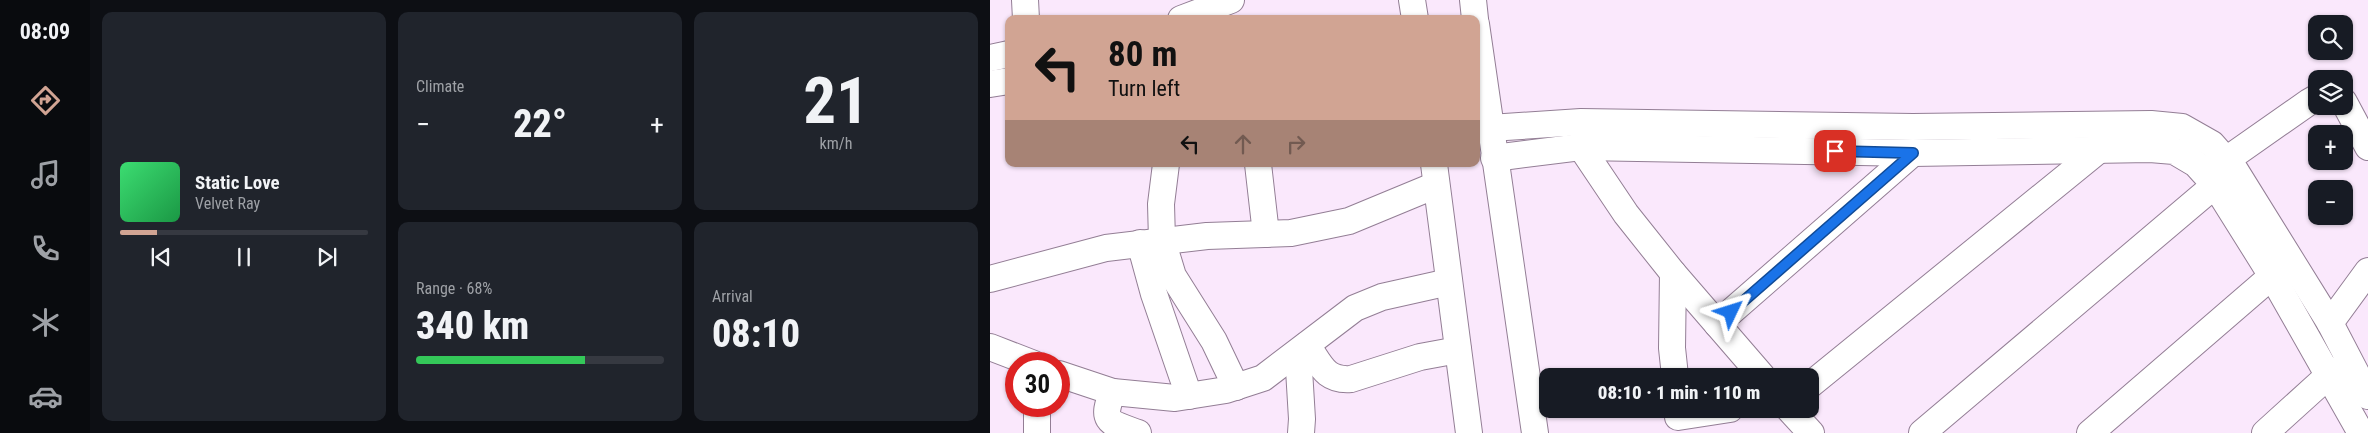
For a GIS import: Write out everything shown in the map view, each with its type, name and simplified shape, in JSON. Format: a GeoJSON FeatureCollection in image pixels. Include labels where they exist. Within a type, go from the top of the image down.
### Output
{"type":"FeatureCollection","features":[{"type":"Feature","properties":{"kind":"street"},"geometry":{"type":"LineString","coordinates":[[1025,0],[1026,15]]}},
{"type":"Feature","properties":{"kind":"street"},"geometry":{"type":"LineString","coordinates":[[1185,12],[1231,0]]}},
{"type":"Feature","properties":{"kind":"street"},"geometry":{"type":"LineString","coordinates":[[1412,0],[1414,15]]}},
{"type":"Feature","properties":{"kind":"street"},"geometry":{"type":"LineString","coordinates":[[1473,0],[1475,15]]}},
{"type":"Feature","properties":{"kind":"street"},"geometry":{"type":"LineString","coordinates":[[990,58],[1005,55]]}},
{"type":"Feature","properties":{"kind":"street"},"geometry":{"type":"LineString","coordinates":[[1480,64],[1488,143],[1535,433]]}},
{"type":"Feature","properties":{"kind":"street"},"geometry":{"type":"LineString","coordinates":[[990,84],[1005,82]]}},
{"type":"Feature","properties":{"kind":"street"},"geometry":{"type":"LineString","coordinates":[[1922,433],[2216,173],[2308,102]]}},
{"type":"Feature","properties":{"kind":"street"},"geometry":{"type":"LineString","coordinates":[[2351,115],[2368,147]]}},
{"type":"Feature","properties":{"kind":"street"},"geometry":{"type":"LineString","coordinates":[[1488,143],[1581,122],[1913,128],[2151,124],[2182,127],[2212,144],[2216,173],[2272,276],[2340,369],[2368,396]]}},
{"type":"Feature","properties":{"kind":"street"},"geometry":{"type":"LineString","coordinates":[[1488,143],[1581,147],[1913,153],[2150,149],[2174,151],[2216,173],[2235,170],[2330,323],[2340,369],[2361,433]]}},
{"type":"Feature","properties":{"kind":"street"},"geometry":{"type":"LineString","coordinates":[[1581,147],[1626,214],[1673,273],[1755,368]]}},
{"type":"Feature","properties":{"kind":"street"},"geometry":{"type":"LineString","coordinates":[[1819,378],[2099,150]]}},
{"type":"Feature","properties":{"kind":"street"},"geometry":{"type":"LineString","coordinates":[[1717,324],[1913,153]]}},
{"type":"Feature","properties":{"kind":"street"},"geometry":{"type":"LineString","coordinates":[[1166,167],[1161,204],[1151,242],[1154,294],[1189,396]]}},
{"type":"Feature","properties":{"kind":"street"},"geometry":{"type":"LineString","coordinates":[[1258,167],[1266,234]]}},
{"type":"Feature","properties":{"kind":"street"},"geometry":{"type":"LineString","coordinates":[[990,279],[1097,250],[1151,242],[1291,233],[1349,221],[1435,174],[1469,433]]}},
{"type":"Feature","properties":{"kind":"street"},"geometry":{"type":"LineString","coordinates":[[1151,242],[1214,341],[1236,387]]}},
{"type":"Feature","properties":{"kind":"street"},"geometry":{"type":"LineString","coordinates":[[2330,323],[2368,271]]}},
{"type":"Feature","properties":{"kind":"street"},"geometry":{"type":"LineString","coordinates":[[1673,273],[1673,368]]}},
{"type":"Feature","properties":{"kind":"street"},"geometry":{"type":"LineString","coordinates":[[2090,433],[2272,276]]}},
{"type":"Feature","properties":{"kind":"street"},"geometry":{"type":"LineString","coordinates":[[1070,378],[1113,392],[1175,398],[1236,387],[1263,378],[1355,308],[1382,297],[1449,282]]}},
{"type":"Feature","properties":{"kind":"street"},"geometry":{"type":"LineString","coordinates":[[990,347],[1005,353]]}},
{"type":"Feature","properties":{"kind":"street"},"geometry":{"type":"LineString","coordinates":[[1303,349],[1328,375],[1339,380],[1351,379],[1420,357],[1458,350]]}},
{"type":"Feature","properties":{"kind":"street"},"geometry":{"type":"LineString","coordinates":[[1301,433],[1303,349]]}},
{"type":"Feature","properties":{"kind":"street"},"geometry":{"type":"LineString","coordinates":[[2266,433],[2340,369]]}},
{"type":"Feature","properties":{"kind":"street"},"geometry":{"type":"LineString","coordinates":[[1113,392],[1106,408],[1107,418],[1112,428],[1138,433]]}},
{"type":"Feature","properties":{"kind":"street"},"geometry":{"type":"LineString","coordinates":[[1037,417],[1037,433]]}},
{"type":"Feature","properties":{"kind":"street"},"geometry":{"type":"LineString","coordinates":[[1798,418],[1811,433]]}},
{"type":"Feature","properties":{"kind":"route"},"geometry":{"type":"LineString","coordinates":[[1731,312],[1913,153],[1835,151]]}}]}
